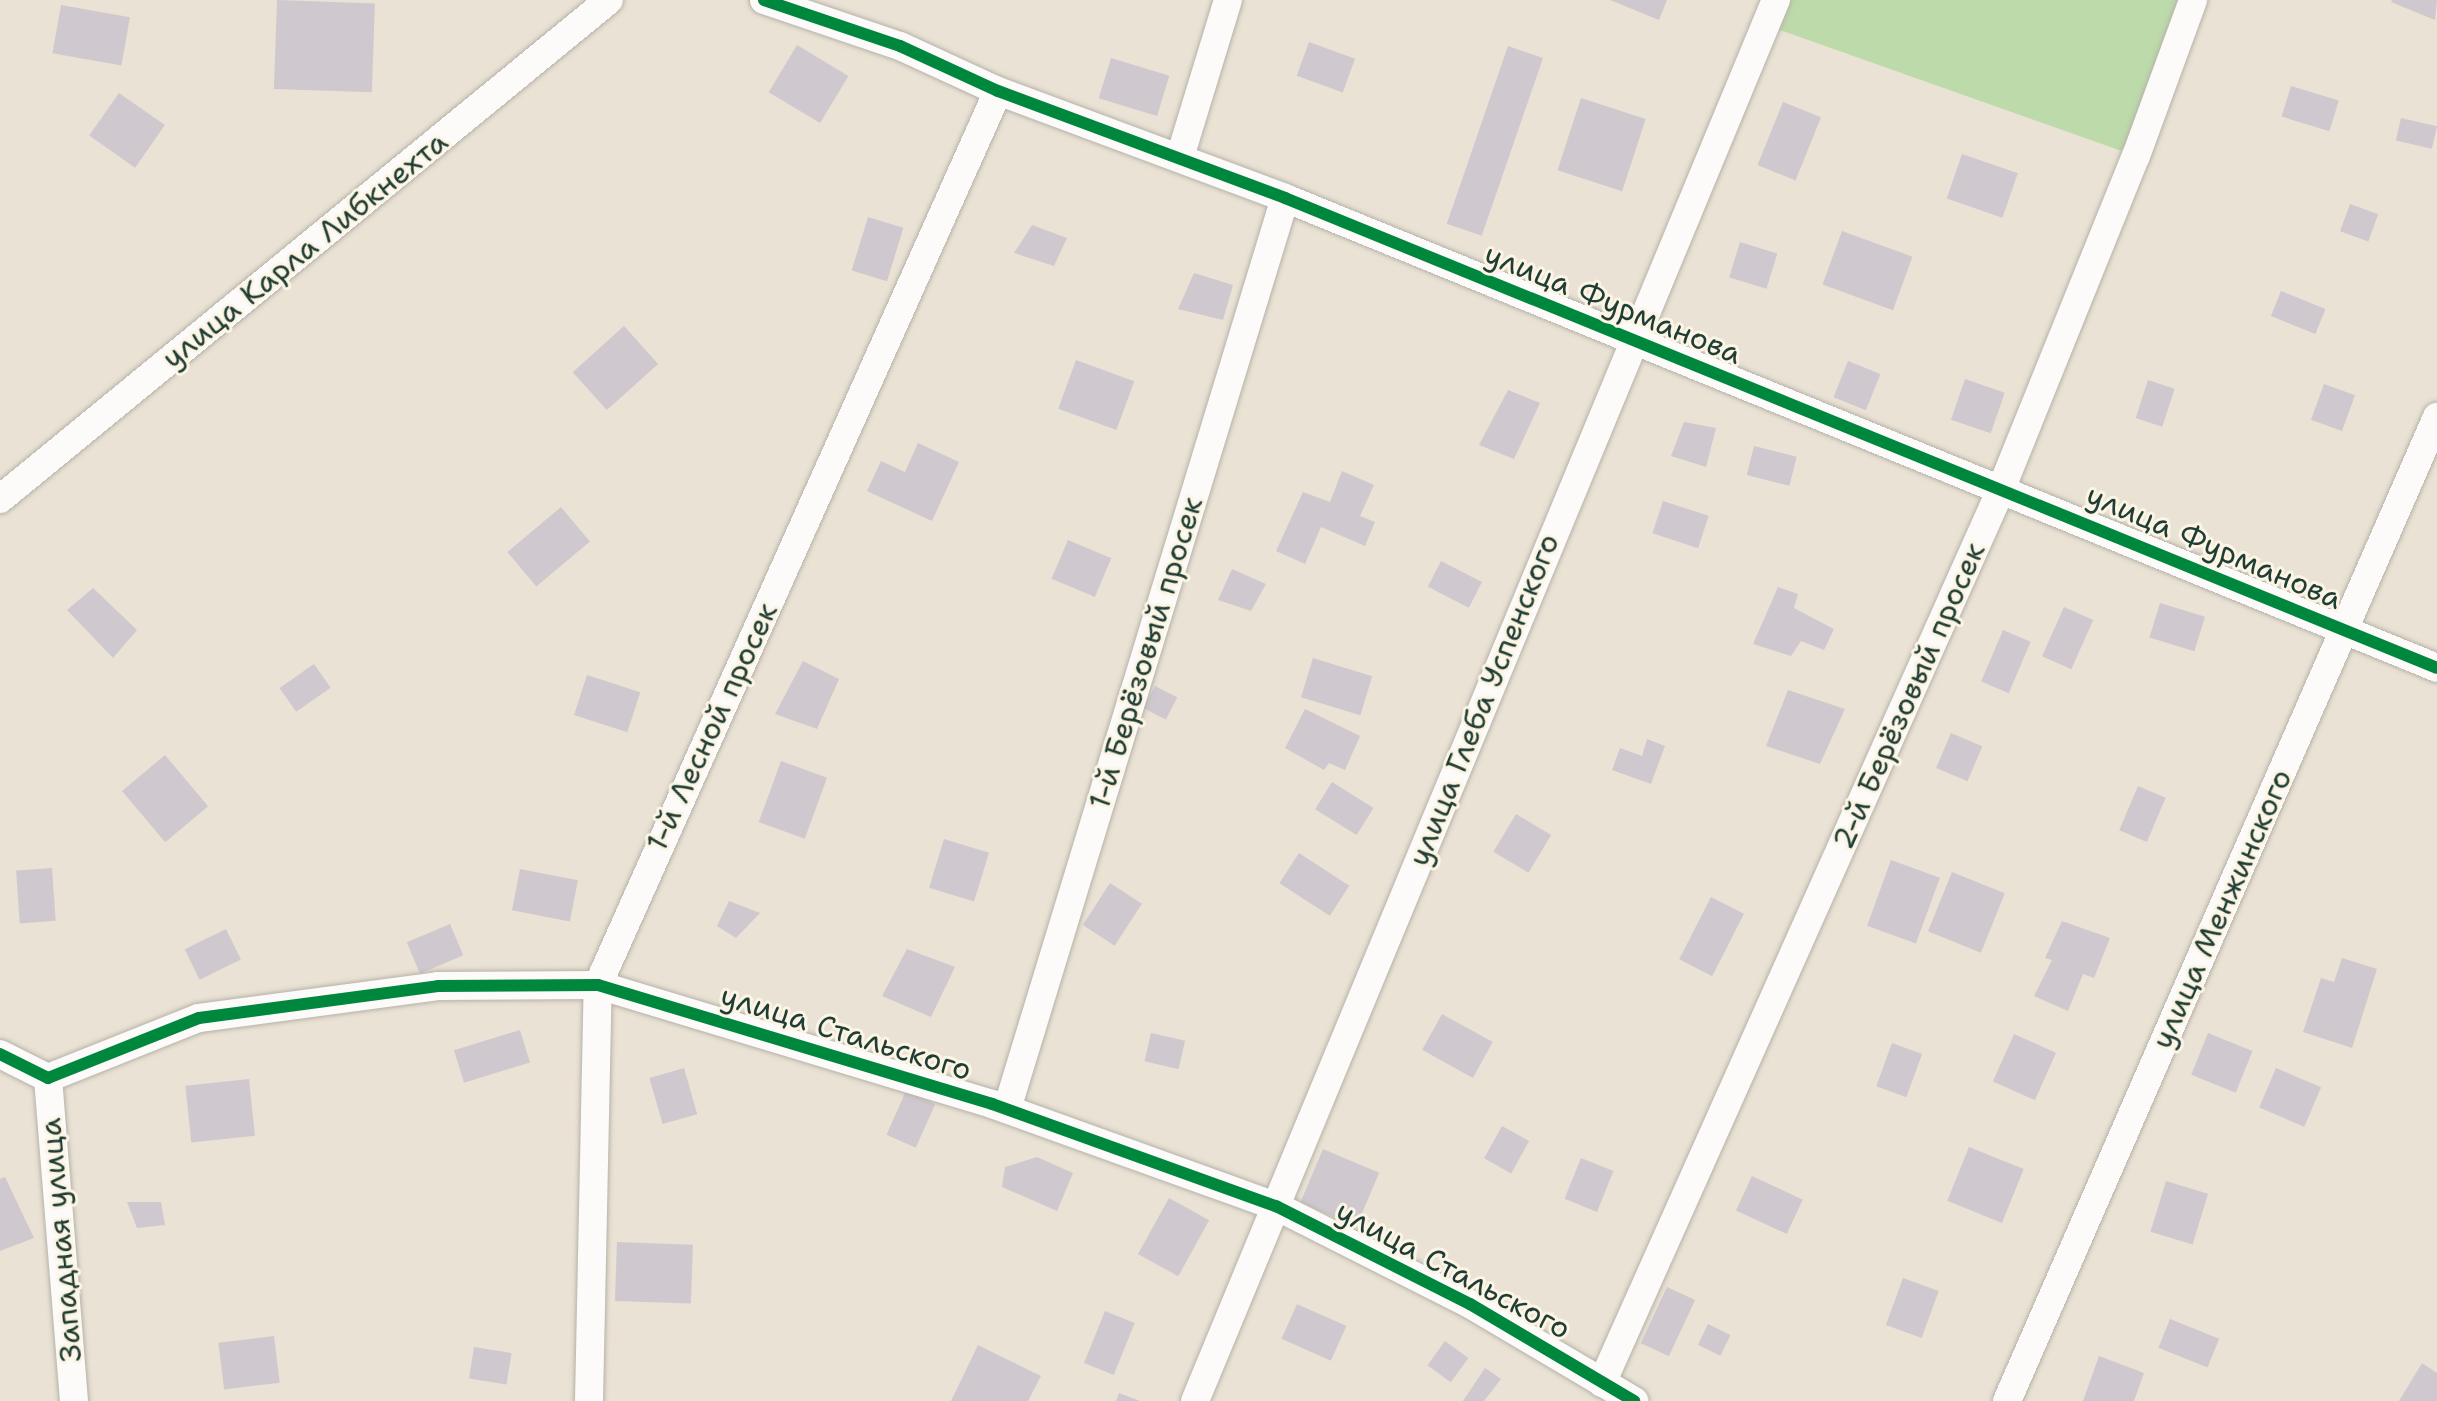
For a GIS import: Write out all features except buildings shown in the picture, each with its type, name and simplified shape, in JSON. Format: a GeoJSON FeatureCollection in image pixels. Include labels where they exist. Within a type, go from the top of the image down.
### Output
{"type":"FeatureCollection","features":[{"type":"Feature","properties":{"kind":"street","name":"улица Карла Либкнехта"},"geometry":{"type":"LineString","coordinates":[[0,499],[609,0]]}},
{"type":"Feature","properties":{"kind":"street","name":"улица Фурманова"},"geometry":{"type":"LineString","coordinates":[[764,0],[900,46],[998,91],[1285,198],[1632,341],[2002,487],[2437,668]]}},
{"type":"Feature","properties":{"kind":"street"},"geometry":{"type":"LineString","coordinates":[[1180,157],[1228,0]]}},
{"type":"Feature","properties":{"kind":"street","name":"улица Глеба Успенского"},"geometry":{"type":"LineString","coordinates":[[1195,1401],[1776,0]]}},
{"type":"Feature","properties":{"kind":"street","name":"2-й Берёзовый просек"},"geometry":{"type":"LineString","coordinates":[[1602,1383],[2002,487],[2136,156],[2193,0]]}},
{"type":"Feature","properties":{"kind":"street","name":"1-й Лесной просек"},"geometry":{"type":"LineString","coordinates":[[589,1401],[598,985],[998,91]]}},
{"type":"Feature","properties":{"kind":"street","name":"1-й Берёзовый просек"},"geometry":{"type":"LineString","coordinates":[[1007,1109],[1285,198]]}},
{"type":"Feature","properties":{"kind":"street","name":"улица Менжинского"},"geometry":{"type":"LineString","coordinates":[[2007,1401],[2437,417]]}},
{"type":"Feature","properties":{"kind":"street","name":"улица Стальского"},"geometry":{"type":"LineString","coordinates":[[48,1078],[199,1018],[438,986],[598,985],[1007,1109],[1276,1206],[1470,1304],[1634,1401]]}},
{"type":"Feature","properties":{"kind":"street"},"geometry":{"type":"LineString","coordinates":[[0,1054],[48,1078]]}},
{"type":"Feature","properties":{"kind":"street","name":"Западная улица"},"geometry":{"type":"LineString","coordinates":[[48,1078],[74,1401]]}},
{"type":"Feature","properties":{"kind":"green space"},"geometry":{"type":"Polygon","coordinates":[[[1776,0],[2193,0],[2136,156],[1766,25],[1776,0]]]}},
{"type":"Feature","properties":{"kind":"cycle path"},"geometry":{"type":"LineString","coordinates":[[764,0],[900,46],[998,91],[1285,198],[2437,668]]}},
{"type":"Feature","properties":{"kind":"cycle path"},"geometry":{"type":"LineString","coordinates":[[0,1054],[48,1078],[199,1018],[438,986],[598,985],[992,1104],[1276,1206],[1470,1304],[1634,1401]]}}]}
